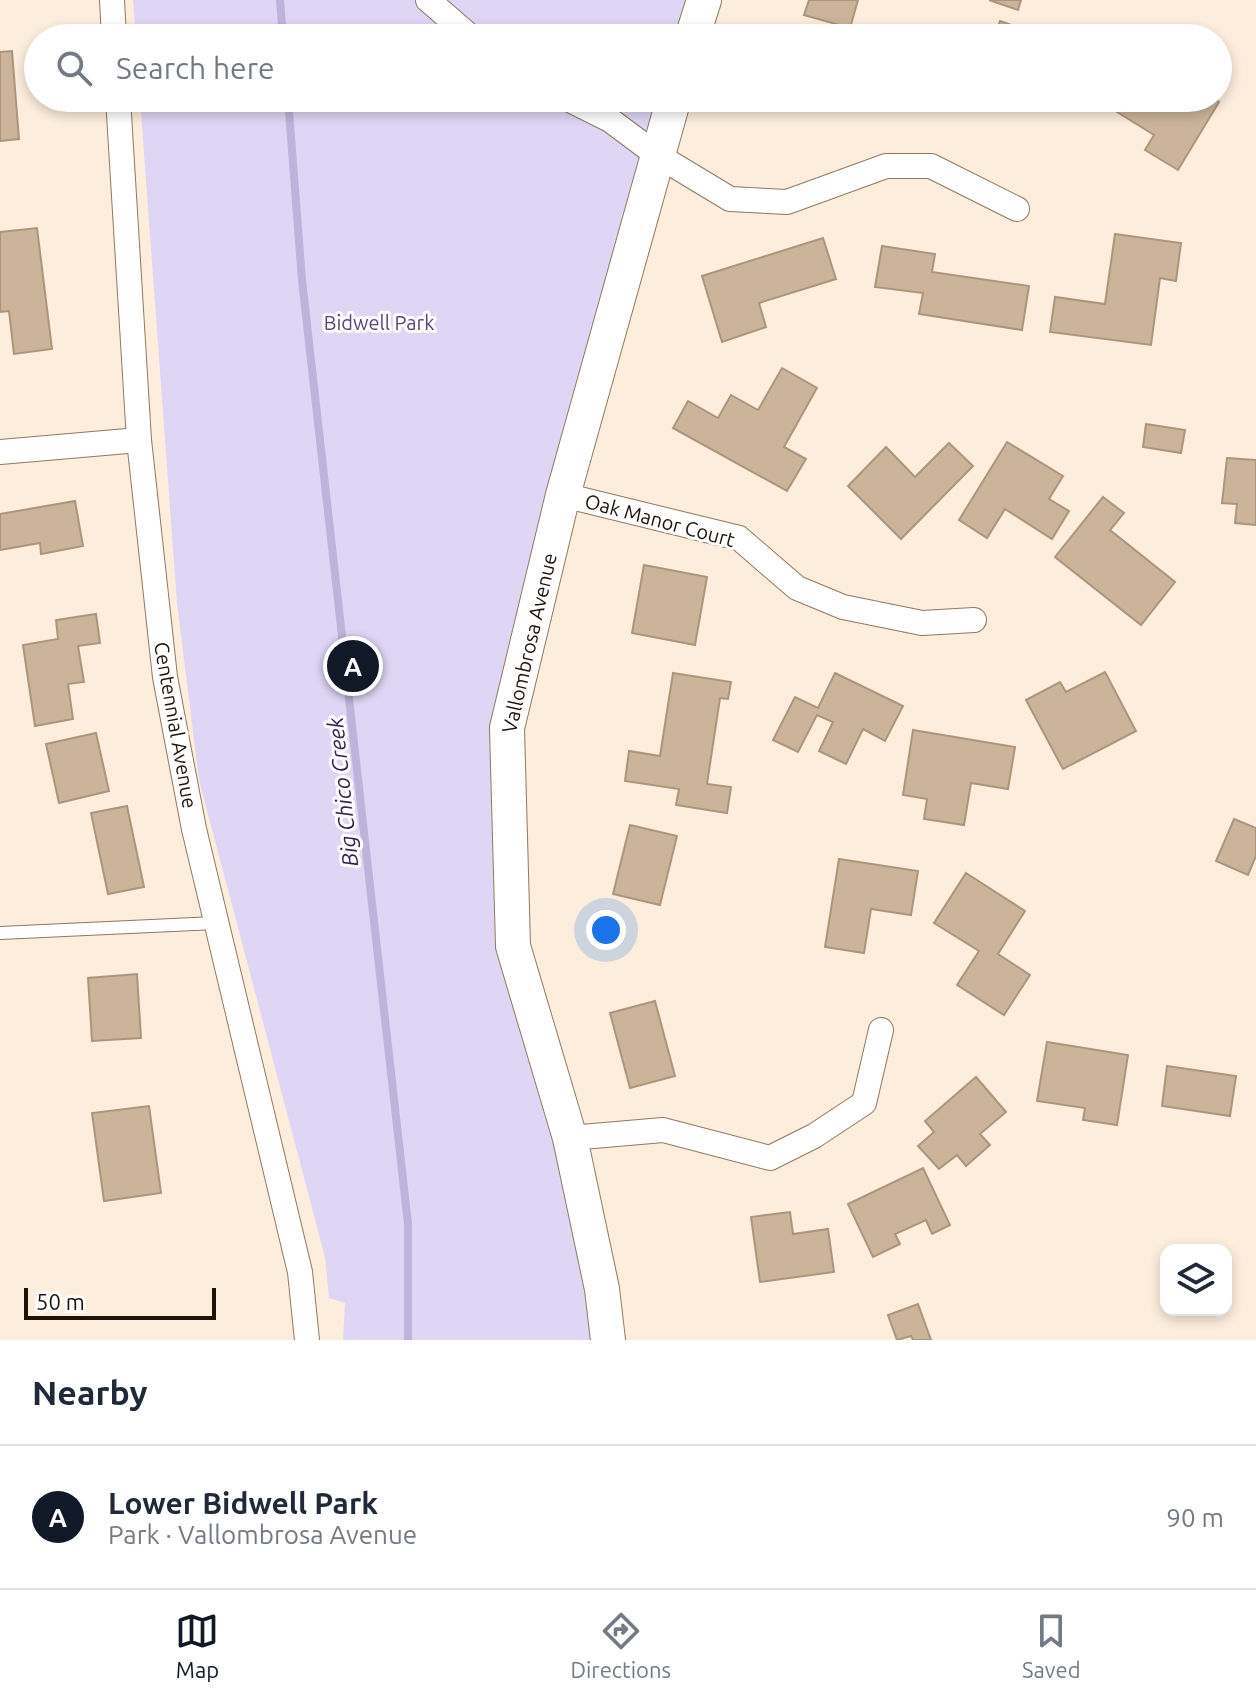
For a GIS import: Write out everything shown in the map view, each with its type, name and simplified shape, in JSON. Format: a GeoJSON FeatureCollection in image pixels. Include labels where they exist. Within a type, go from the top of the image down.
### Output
{"type":"FeatureCollection","features":[{"type":"Feature","properties":{"kind":"street"},"geometry":{"type":"LineString","coordinates":[[112,0],[113,24]]}},
{"type":"Feature","properties":{"kind":"street"},"geometry":{"type":"LineString","coordinates":[[428,0],[456,24]]}},
{"type":"Feature","properties":{"kind":"street"},"geometry":{"type":"LineString","coordinates":[[696,24],[704,0]]}},
{"type":"Feature","properties":{"kind":"street","name":"Centennial Avenue"},"geometry":{"type":"LineString","coordinates":[[119,112],[139,440],[165,677],[194,829],[300,1272],[307,1340]]}},
{"type":"Feature","properties":{"kind":"street"},"geometry":{"type":"LineString","coordinates":[[594,112],[730,199],[787,202],[886,166],[931,166],[1017,209]]}},
{"type":"Feature","properties":{"kind":"street","name":"Vallombrosa Avenue"},"geometry":{"type":"LineString","coordinates":[[608,1340],[602,1289],[570,1138],[513,946],[507,728],[563,495],[670,112]]}},
{"type":"Feature","properties":{"kind":"street"},"geometry":{"type":"LineString","coordinates":[[0,452],[139,440]]}},
{"type":"Feature","properties":{"kind":"street","name":"Oak Manor Court"},"geometry":{"type":"LineString","coordinates":[[563,495],[739,538],[797,588],[843,607],[922,623],[974,620]]}},
{"type":"Feature","properties":{"kind":"street"},"geometry":{"type":"LineString","coordinates":[[570,1138],[663,1130],[770,1158],[814,1136],[864,1103],[881,1030]]}},
{"type":"Feature","properties":{"kind":"street","name":"Vallombrosa Avenue"},"geometry":{"type":"LineString","coordinates":[[591,1340],[602,1289]]}},
{"type":"Feature","properties":{"kind":"lane"},"geometry":{"type":"LineString","coordinates":[[0,933],[216,923]]}},
{"type":"Feature","properties":{"kind":"green space"},"geometry":{"type":"Polygon","coordinates":[[[133,0],[704,0],[696,24],[135,24],[133,0]]]}},
{"type":"Feature","properties":{"kind":"green space","name":"Bidwell Park"},"geometry":{"type":"Polygon","coordinates":[[[141,112],[670,112],[507,728],[513,946],[599,1340],[343,1340],[345,1303],[329,1298],[325,1257],[199,780],[177,603],[141,112]]]}},
{"type":"Feature","properties":{"kind":"building"},"geometry":{"type":"Polygon","coordinates":[[[809,0],[858,0],[851,24],[836,24],[804,15],[809,0]]]}},
{"type":"Feature","properties":{"kind":"building"},"geometry":{"type":"Polygon","coordinates":[[[989,0],[1021,0],[1018,10],[989,0]]]}},
{"type":"Feature","properties":{"kind":"building"},"geometry":{"type":"Polygon","coordinates":[[[12,51],[19,139],[0,141],[0,52],[12,51]]]}},
{"type":"Feature","properties":{"kind":"building"},"geometry":{"type":"Polygon","coordinates":[[[1117,112],[1213,112],[1178,170],[1145,150],[1154,135],[1117,112]]]}},
{"type":"Feature","properties":{"kind":"building"},"geometry":{"type":"Polygon","coordinates":[[[37,228],[52,349],[14,354],[9,311],[0,312],[0,232],[37,228]]]}},
{"type":"Feature","properties":{"kind":"building"},"geometry":{"type":"Polygon","coordinates":[[[1115,234],[1181,243],[1176,281],[1160,278],[1151,345],[1050,332],[1055,297],[1105,304],[1115,234]]]}},
{"type":"Feature","properties":{"kind":"building"},"geometry":{"type":"Polygon","coordinates":[[[823,238],[836,279],[759,303],[766,327],[722,342],[702,276],[823,238]]]}},
{"type":"Feature","properties":{"kind":"building"},"geometry":{"type":"Polygon","coordinates":[[[882,246],[935,254],[932,272],[1029,286],[1022,330],[919,314],[923,293],[875,287],[882,246]]]}},
{"type":"Feature","properties":{"kind":"building"},"geometry":{"type":"Polygon","coordinates":[[[782,368],[817,388],[784,447],[806,459],[787,491],[673,428],[688,401],[718,418],[731,395],[758,410],[782,368]]]}},
{"type":"Feature","properties":{"kind":"building"},"geometry":{"type":"Polygon","coordinates":[[[1146,424],[1185,430],[1181,453],[1143,447],[1146,424]]]}},
{"type":"Feature","properties":{"kind":"building"},"geometry":{"type":"Polygon","coordinates":[[[1007,442],[1063,476],[1049,499],[1069,511],[1052,539],[1005,509],[987,538],[959,520],[1007,442]]]}},
{"type":"Feature","properties":{"kind":"building"},"geometry":{"type":"Polygon","coordinates":[[[949,443],[973,466],[901,539],[848,486],[886,447],[915,477],[949,443]]]}},
{"type":"Feature","properties":{"kind":"building"},"geometry":{"type":"Polygon","coordinates":[[[1227,458],[1256,460],[1256,525],[1235,523],[1237,504],[1222,503],[1227,458]]]}},
{"type":"Feature","properties":{"kind":"building"},"geometry":{"type":"Polygon","coordinates":[[[1103,497],[1124,513],[1110,530],[1175,582],[1141,625],[1055,557],[1103,497]]]}},
{"type":"Feature","properties":{"kind":"building"},"geometry":{"type":"Polygon","coordinates":[[[75,501],[83,546],[41,554],[40,543],[0,550],[0,514],[75,501]]]}},
{"type":"Feature","properties":{"kind":"building"},"geometry":{"type":"Polygon","coordinates":[[[644,565],[707,577],[695,645],[632,633],[644,565]]]}},
{"type":"Feature","properties":{"kind":"building"},"geometry":{"type":"Polygon","coordinates":[[[96,614],[100,643],[78,646],[84,682],[68,684],[73,719],[35,726],[23,645],[58,639],[56,620],[96,614]]]}},
{"type":"Feature","properties":{"kind":"building"},"geometry":{"type":"Polygon","coordinates":[[[1105,672],[1136,731],[1063,769],[1026,700],[1060,682],[1066,692],[1105,672]]]}},
{"type":"Feature","properties":{"kind":"building"},"geometry":{"type":"Polygon","coordinates":[[[673,673],[731,682],[728,699],[720,698],[707,784],[731,787],[727,813],[676,805],[679,789],[625,781],[629,751],[660,756],[673,673]]]}},
{"type":"Feature","properties":{"kind":"building"},"geometry":{"type":"Polygon","coordinates":[[[835,673],[903,706],[885,741],[863,729],[846,764],[819,751],[833,722],[817,715],[798,752],[773,740],[795,697],[818,708],[835,673]]]}},
{"type":"Feature","properties":{"kind":"building"},"geometry":{"type":"Polygon","coordinates":[[[913,730],[1015,747],[1008,789],[971,783],[964,825],[924,819],[927,799],[903,795],[913,730]]]}},
{"type":"Feature","properties":{"kind":"building"},"geometry":{"type":"Polygon","coordinates":[[[96,733],[109,791],[59,803],[46,744],[96,733]]]}},
{"type":"Feature","properties":{"kind":"building"},"geometry":{"type":"Polygon","coordinates":[[[127,806],[144,887],[108,894],[91,813],[127,806]]]}},
{"type":"Feature","properties":{"kind":"building"},"geometry":{"type":"Polygon","coordinates":[[[1234,819],[1256,828],[1256,856],[1248,875],[1216,861],[1234,819]]]}},
{"type":"Feature","properties":{"kind":"building"},"geometry":{"type":"Polygon","coordinates":[[[630,825],[677,836],[660,905],[613,894],[630,825]]]}},
{"type":"Feature","properties":{"kind":"building"},"geometry":{"type":"Polygon","coordinates":[[[839,859],[918,871],[911,915],[871,909],[864,953],[825,947],[839,859]]]}},
{"type":"Feature","properties":{"kind":"building"},"geometry":{"type":"Polygon","coordinates":[[[966,873],[1025,911],[998,954],[1030,975],[1004,1015],[957,985],[979,951],[934,923],[966,873]]]}},
{"type":"Feature","properties":{"kind":"building"},"geometry":{"type":"Polygon","coordinates":[[[137,974],[141,1038],[92,1041],[88,978],[137,974]]]}},
{"type":"Feature","properties":{"kind":"building"},"geometry":{"type":"Polygon","coordinates":[[[655,1001],[675,1076],[630,1088],[610,1013],[655,1001]]]}},
{"type":"Feature","properties":{"kind":"building"},"geometry":{"type":"Polygon","coordinates":[[[1047,1042],[1128,1055],[1117,1125],[1083,1120],[1085,1108],[1037,1101],[1047,1042]]]}},
{"type":"Feature","properties":{"kind":"building"},"geometry":{"type":"Polygon","coordinates":[[[1167,1066],[1236,1076],[1230,1116],[1162,1106],[1167,1066]]]}},
{"type":"Feature","properties":{"kind":"building"},"geometry":{"type":"Polygon","coordinates":[[[976,1077],[1006,1112],[980,1134],[990,1145],[966,1166],[957,1155],[939,1169],[918,1146],[934,1132],[925,1121],[976,1077]]]}},
{"type":"Feature","properties":{"kind":"building"},"geometry":{"type":"Polygon","coordinates":[[[149,1106],[161,1193],[104,1201],[92,1113],[149,1106]]]}},
{"type":"Feature","properties":{"kind":"building"},"geometry":{"type":"Polygon","coordinates":[[[923,1168],[950,1225],[932,1234],[926,1220],[895,1234],[900,1244],[873,1257],[848,1204],[923,1168]]]}},
{"type":"Feature","properties":{"kind":"building"},"geometry":{"type":"Polygon","coordinates":[[[790,1212],[793,1234],[828,1229],[834,1272],[760,1282],[751,1217],[790,1212]]]}},
{"type":"Feature","properties":{"kind":"building"},"geometry":{"type":"Polygon","coordinates":[[[918,1304],[931,1340],[913,1340],[911,1336],[897,1340],[888,1315],[918,1304]]]}},
{"type":"Feature","properties":{"kind":"waterway","name":"Big Chico Creek"},"geometry":{"type":"LineString","coordinates":[[280,0],[282,24]]}},
{"type":"Feature","properties":{"kind":"waterway","name":"Big Chico Creek"},"geometry":{"type":"LineString","coordinates":[[289,112],[302,280],[408,1224],[408,1340]]}},
{"type":"Feature","properties":{"kind":"place","name":"Lower Bidwell Park"},"geometry":{"type":"Point","coordinates":[353,666]}}]}
